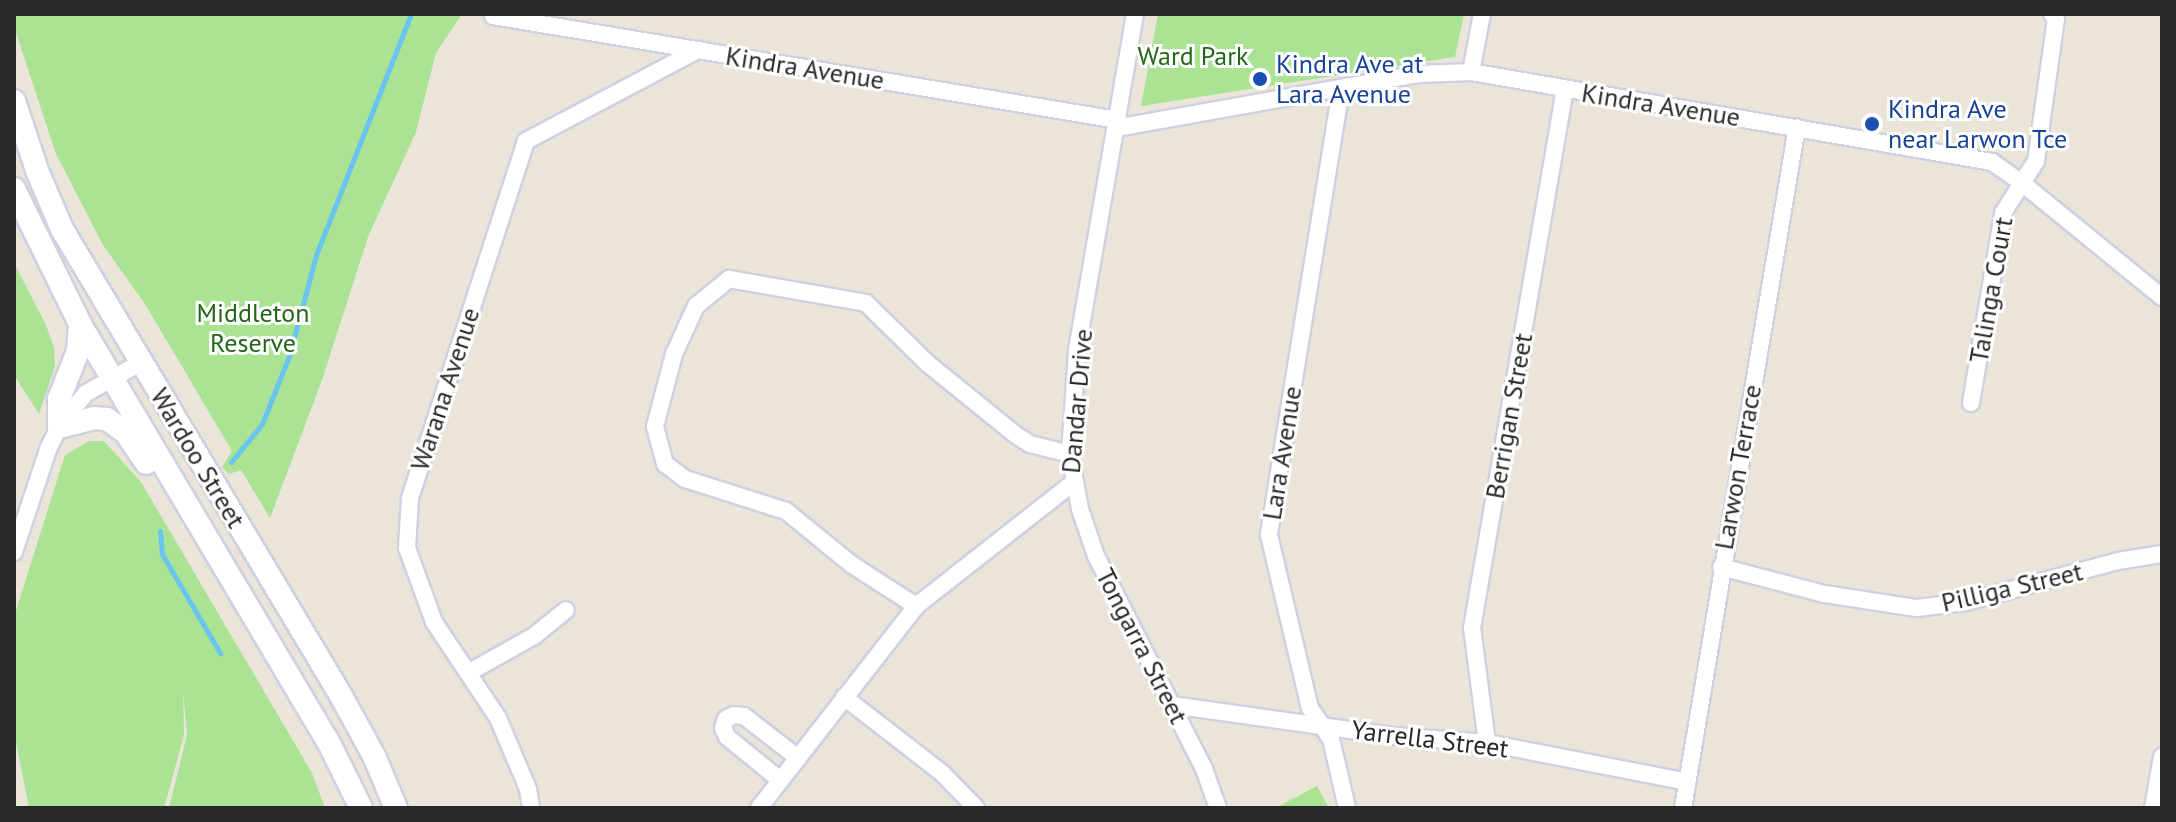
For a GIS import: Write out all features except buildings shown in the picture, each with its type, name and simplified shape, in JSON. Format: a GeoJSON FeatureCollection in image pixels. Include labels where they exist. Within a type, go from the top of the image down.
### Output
{"type":"FeatureCollection","features":[{"type":"Feature","properties":{"kind":"main road","name":"Wardoo Street"},"geometry":{"type":"LineString","coordinates":[[14,101],[38,173],[62,229],[340,694],[374,756],[396,808]]}},
{"type":"Feature","properties":{"kind":"main road","name":"Wardoo Street"},"geometry":{"type":"LineString","coordinates":[[14,189],[80,324],[328,741],[361,808]]}},
{"type":"Feature","properties":{"kind":"main road"},"geometry":{"type":"LineString","coordinates":[[80,324],[78,351],[59,399],[59,427],[84,419],[107,419],[126,433],[150,469],[173,481]]}},
{"type":"Feature","properties":{"kind":"street","name":"Dandar Drive"},"geometry":{"type":"LineString","coordinates":[[759,808],[916,606],[1074,482],[1070,454],[1077,351],[1135,14]]}},
{"type":"Feature","properties":{"kind":"street"},"geometry":{"type":"LineString","coordinates":[[1471,72],[1482,14]]}},
{"type":"Feature","properties":{"kind":"street","name":"Talinga Court"},"geometry":{"type":"LineString","coordinates":[[1971,403],[2003,213],[2036,161],[2056,19],[2052,14]]}},
{"type":"Feature","properties":{"kind":"street","name":"Kindra Avenue"},"geometry":{"type":"LineString","coordinates":[[493,16],[1117,124],[1448,70],[1471,72],[1978,158],[2002,168],[2022,183],[2162,297]]}},
{"type":"Feature","properties":{"kind":"street","name":"Warana Avenue"},"geometry":{"type":"LineString","coordinates":[[531,808],[528,789],[498,718],[434,622],[407,548],[410,498],[526,141],[698,50]]}},
{"type":"Feature","properties":{"kind":"street","name":"Lara Avenue"},"geometry":{"type":"LineString","coordinates":[[1341,89],[1269,535],[1310,708],[1331,739],[1347,808]]}},
{"type":"Feature","properties":{"kind":"street","name":"Berrigan Street"},"geometry":{"type":"LineString","coordinates":[[1487,743],[1472,628],[1565,89]]}},
{"type":"Feature","properties":{"kind":"street","name":"Larwon Terrace"},"geometry":{"type":"LineString","coordinates":[[1683,808],[1797,127]]}},
{"type":"Feature","properties":{"kind":"street"},"geometry":{"type":"LineString","coordinates":[[916,606],[851,564],[786,511],[685,479],[665,464],[655,426],[674,354],[696,306],[729,279],[866,303],[927,363],[1016,435],[1030,444],[1070,454]]}},
{"type":"Feature","properties":{"kind":"street"},"geometry":{"type":"LineString","coordinates":[[14,552],[59,427],[86,393],[140,363]]}},
{"type":"Feature","properties":{"kind":"street","name":"Tongarra Street"},"geometry":{"type":"LineString","coordinates":[[1074,482],[1096,556],[1204,769],[1218,808]]}},
{"type":"Feature","properties":{"kind":"street","name":"Pilliga Street"},"geometry":{"type":"LineString","coordinates":[[1721,567],[1825,594],[1917,608],[1966,602],[2118,561],[2162,554]]}},
{"type":"Feature","properties":{"kind":"street"},"geometry":{"type":"LineString","coordinates":[[468,673],[534,636],[566,610]]}},
{"type":"Feature","properties":{"kind":"street"},"geometry":{"type":"LineString","coordinates":[[844,697],[942,773],[976,808]]}},
{"type":"Feature","properties":{"kind":"street","name":"Yarrella Street"},"geometry":{"type":"LineString","coordinates":[[1172,705],[1392,736],[1487,743],[1687,782]]}},
{"type":"Feature","properties":{"kind":"street"},"geometry":{"type":"LineString","coordinates":[[780,780],[727,737],[723,728],[726,719],[734,715],[744,716],[798,758]]}},
{"type":"Feature","properties":{"kind":"street"},"geometry":{"type":"LineString","coordinates":[[2153,808],[2161,766]]}},
{"type":"Feature","properties":{"kind":"green space","name":"Middleton Reserve"},"geometry":{"type":"Polygon","coordinates":[[[14,14],[462,14],[436,53],[416,132],[368,237],[322,380],[270,518],[241,470],[229,474],[222,467],[232,451],[145,304],[103,245],[56,154],[14,27],[14,14]]]}},
{"type":"Feature","properties":{"kind":"green space","name":"Ward Park"},"geometry":{"type":"Polygon","coordinates":[[[1158,14],[1464,14],[1455,57],[1141,106],[1158,14]]]}},
{"type":"Feature","properties":{"kind":"green space"},"geometry":{"type":"Polygon","coordinates":[[[14,263],[46,325],[54,348],[55,366],[39,414],[14,375],[14,263]]]}},
{"type":"Feature","properties":{"kind":"green space"},"geometry":{"type":"Polygon","coordinates":[[[89,441],[104,441],[141,482],[312,773],[325,808],[169,808],[187,735],[183,691],[184,735],[164,808],[29,808],[14,732],[14,617],[65,455],[89,441]]]}},
{"type":"Feature","properties":{"kind":"green space"},"geometry":{"type":"Polygon","coordinates":[[[1317,786],[1329,808],[1275,808],[1317,786]]]}},
{"type":"Feature","properties":{"kind":"waterway"},"geometry":{"type":"LineString","coordinates":[[231,462],[262,424],[289,356],[316,255],[411,14]]}},
{"type":"Feature","properties":{"kind":"waterway"},"geometry":{"type":"LineString","coordinates":[[160,531],[162,554],[220,653]]}},
{"type":"Feature","properties":{"kind":"place","name":"Kindra Ave at Lara Avenue"},"geometry":{"type":"Point","coordinates":[1260,79]}},
{"type":"Feature","properties":{"kind":"place","name":"Kindra Ave near Larwon Tce"},"geometry":{"type":"Point","coordinates":[1872,124]}}]}
